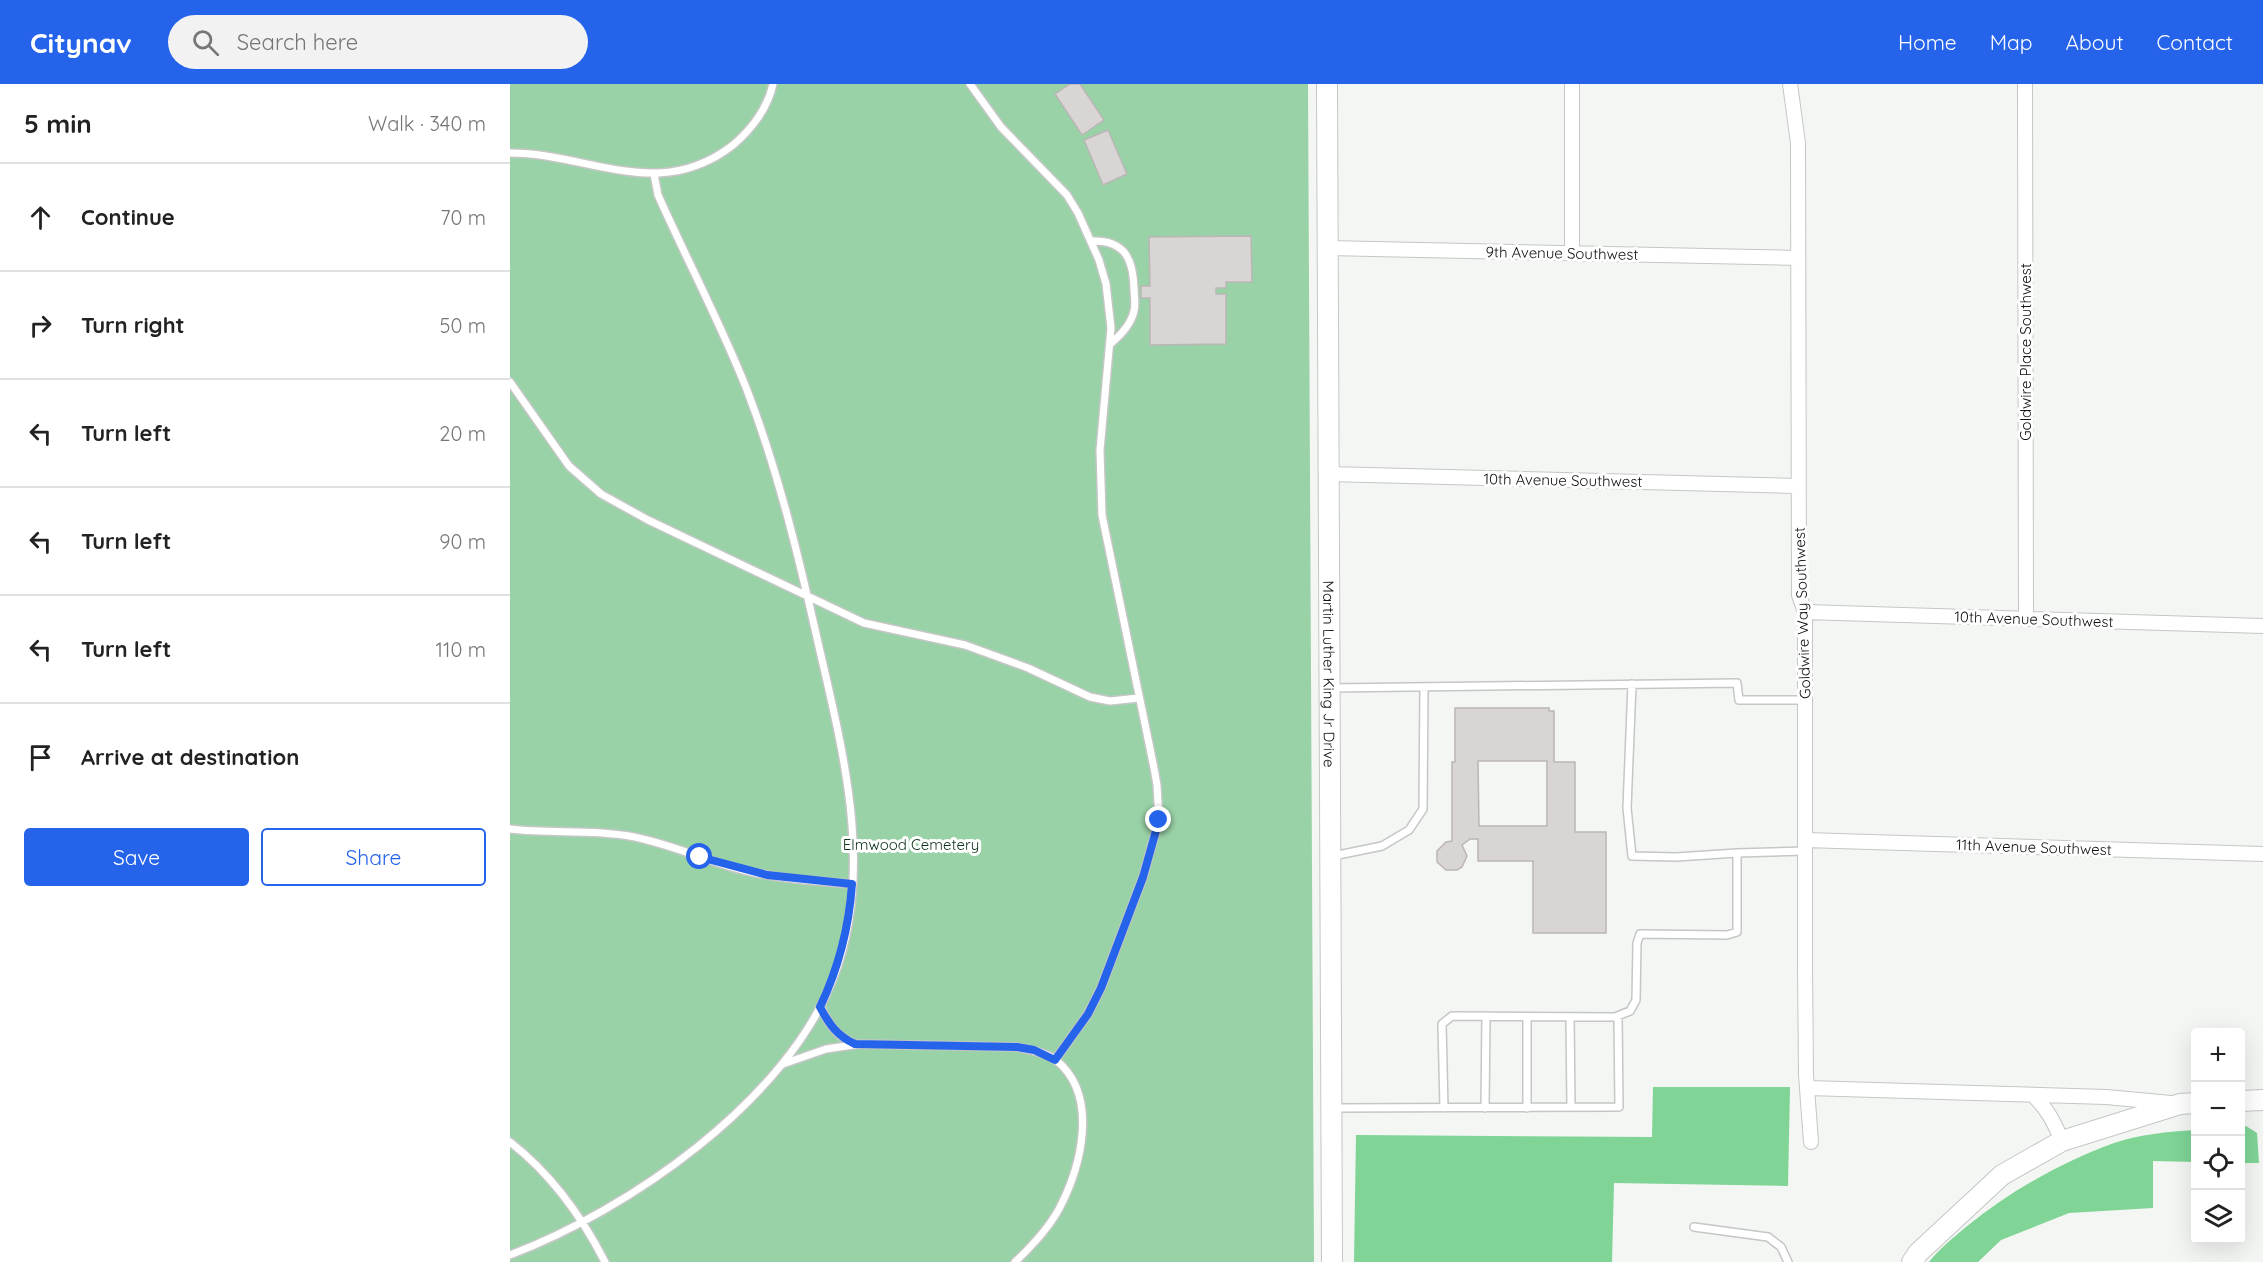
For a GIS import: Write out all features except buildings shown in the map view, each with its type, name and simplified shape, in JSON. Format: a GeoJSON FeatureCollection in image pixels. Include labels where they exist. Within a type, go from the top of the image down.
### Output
{"type":"FeatureCollection","features":[{"type":"Feature","properties":{"kind":"main road","name":"Martin Luther King Jr Drive"},"geometry":{"type":"LineString","coordinates":[[1327,84],[1332,1262]]}},
{"type":"Feature","properties":{"kind":"main road"},"geometry":{"type":"LineString","coordinates":[[2245,1101],[2263,1100]]}},
{"type":"Feature","properties":{"kind":"main road"},"geometry":{"type":"LineString","coordinates":[[1912,1262],[1918,1253],[2002,1175],[2062,1142],[2188,1104]]}},
{"type":"Feature","properties":{"kind":"street"},"geometry":{"type":"LineString","coordinates":[[1572,84],[1572,254]]}},
{"type":"Feature","properties":{"kind":"street","name":"Goldwire Way Southwest"},"geometry":{"type":"LineString","coordinates":[[1790,84],[1798,143],[1799,595],[1805,612],[1805,968],[1810,1142]]}},
{"type":"Feature","properties":{"kind":"street","name":"Goldwire Place Southwest"},"geometry":{"type":"LineString","coordinates":[[2025,84],[2026,619]]}},
{"type":"Feature","properties":{"kind":"street","name":"9th Avenue Southwest"},"geometry":{"type":"LineString","coordinates":[[1327,248],[1798,258]]}},
{"type":"Feature","properties":{"kind":"street","name":"10th Avenue Southwest"},"geometry":{"type":"LineString","coordinates":[[1328,474],[1798,486]]}},
{"type":"Feature","properties":{"kind":"street","name":"10th Avenue Southwest"},"geometry":{"type":"LineString","coordinates":[[1805,612],[2263,626]]}},
{"type":"Feature","properties":{"kind":"street","name":"11th Avenue Southwest"},"geometry":{"type":"LineString","coordinates":[[1805,845],[2263,854]]}},
{"type":"Feature","properties":{"kind":"street"},"geometry":{"type":"LineString","coordinates":[[1808,1088],[2106,1097],[2188,1104]]}},
{"type":"Feature","properties":{"kind":"street"},"geometry":{"type":"LineString","coordinates":[[2033,1095],[2053,1118],[2062,1142]]}},
{"type":"Feature","properties":{"kind":"lane"},"geometry":{"type":"LineString","coordinates":[[510,153],[544,155],[619,172],[654,174],[694,166],[726,150],[741,138],[760,114],[772,84]]}},
{"type":"Feature","properties":{"kind":"lane"},"geometry":{"type":"LineString","coordinates":[[970,84],[1001,127],[1067,195],[1092,241],[1106,284],[1110,312],[1110,344],[1100,450],[1102,515],[1157,785],[1159,820],[1157,834],[1143,877],[1101,988],[1088,1014],[1055,1060]]}},
{"type":"Feature","properties":{"kind":"lane"},"geometry":{"type":"LineString","coordinates":[[510,1255],[581,1222],[635,1192],[704,1140],[748,1100],[782,1064],[808,1029],[834,979],[846,934],[852,884],[853,832],[847,778],[794,538],[770,452],[732,357],[658,195],[654,174]]}},
{"type":"Feature","properties":{"kind":"lane"},"geometry":{"type":"LineString","coordinates":[[1092,241],[1107,241],[1119,246],[1132,264],[1134,312],[1123,333],[1110,344]]}},
{"type":"Feature","properties":{"kind":"lane"},"geometry":{"type":"LineString","coordinates":[[510,382],[557,451],[576,473],[601,494],[648,520],[864,623],[965,645],[999,657],[1090,697],[1110,701],[1139,698]]}},
{"type":"Feature","properties":{"kind":"lane"},"geometry":{"type":"LineString","coordinates":[[1329,688],[1737,683],[1739,700],[1804,700]]}},
{"type":"Feature","properties":{"kind":"lane"},"geometry":{"type":"LineString","coordinates":[[1632,684],[1627,808],[1632,856],[1677,857],[1805,845]]}},
{"type":"Feature","properties":{"kind":"lane"},"geometry":{"type":"LineString","coordinates":[[1330,856],[1382,846],[1409,830],[1423,809],[1424,687]]}},
{"type":"Feature","properties":{"kind":"lane"},"geometry":{"type":"LineString","coordinates":[[510,830],[608,833],[651,840],[748,872],[791,879],[852,884]]}},
{"type":"Feature","properties":{"kind":"lane"},"geometry":{"type":"LineString","coordinates":[[1444,1108],[1442,1024],[1452,1016],[1618,1016],[1629,1011],[1636,1000],[1637,942],[1640,934],[1737,932],[1737,853]]}},
{"type":"Feature","properties":{"kind":"lane"},"geometry":{"type":"LineString","coordinates":[[820,1007],[835,1031],[843,1039],[855,1044]]}},
{"type":"Feature","properties":{"kind":"lane"},"geometry":{"type":"LineString","coordinates":[[1485,1108],[1486,1016]]}},
{"type":"Feature","properties":{"kind":"lane"},"geometry":{"type":"LineString","coordinates":[[1331,1108],[1619,1107],[1618,1016]]}},
{"type":"Feature","properties":{"kind":"lane"},"geometry":{"type":"LineString","coordinates":[[1527,1017],[1527,1108]]}},
{"type":"Feature","properties":{"kind":"lane"},"geometry":{"type":"LineString","coordinates":[[1570,1017],[1571,1107]]}},
{"type":"Feature","properties":{"kind":"lane"},"geometry":{"type":"LineString","coordinates":[[782,1064],[826,1049],[855,1044],[1017,1047],[1034,1050],[1055,1060],[1071,1079],[1077,1094],[1081,1109],[1082,1142],[1073,1178],[1058,1211],[1040,1237],[1015,1262]]}},
{"type":"Feature","properties":{"kind":"lane"},"geometry":{"type":"LineString","coordinates":[[510,1142],[548,1177],[581,1222],[605,1262]]}},
{"type":"Feature","properties":{"kind":"lane"},"geometry":{"type":"LineString","coordinates":[[1694,1227],[1768,1237],[1781,1247],[1788,1262]]}},
{"type":"Feature","properties":{"kind":"green space","name":"Elmwood Cemetery"},"geometry":{"type":"Polygon","coordinates":[[[510,84],[1308,84],[1314,1262],[510,1262],[510,84]]]}},
{"type":"Feature","properties":{"kind":"green space"},"geometry":{"type":"Polygon","coordinates":[[[1653,1087],[1790,1087],[1788,1186],[1614,1183],[1612,1262],[1354,1262],[1356,1135],[1652,1137],[1653,1087]]]}},
{"type":"Feature","properties":{"kind":"green space"},"geometry":{"type":"Polygon","coordinates":[[[2245,1126],[2257,1133],[2259,1163],[2245,1163],[2245,1126]]]}},
{"type":"Feature","properties":{"kind":"green space"},"geometry":{"type":"Polygon","coordinates":[[[2191,1130],[2191,1162],[2153,1161],[2153,1208],[2069,1213],[2001,1240],[1978,1262],[1929,1262],[1966,1227],[2018,1190],[2094,1151],[2134,1137],[2191,1130]]]}},
{"type":"Feature","properties":{"kind":"route"},"geometry":{"type":"LineString","coordinates":[[700,857],[748,872],[791,879],[852,884],[850,910],[839,962],[834,979],[820,1007],[827,1020],[843,1039],[855,1044],[1017,1047],[1046,1054],[1055,1060],[1088,1014],[1101,988],[1143,877],[1157,834],[1159,820]]}}]}
